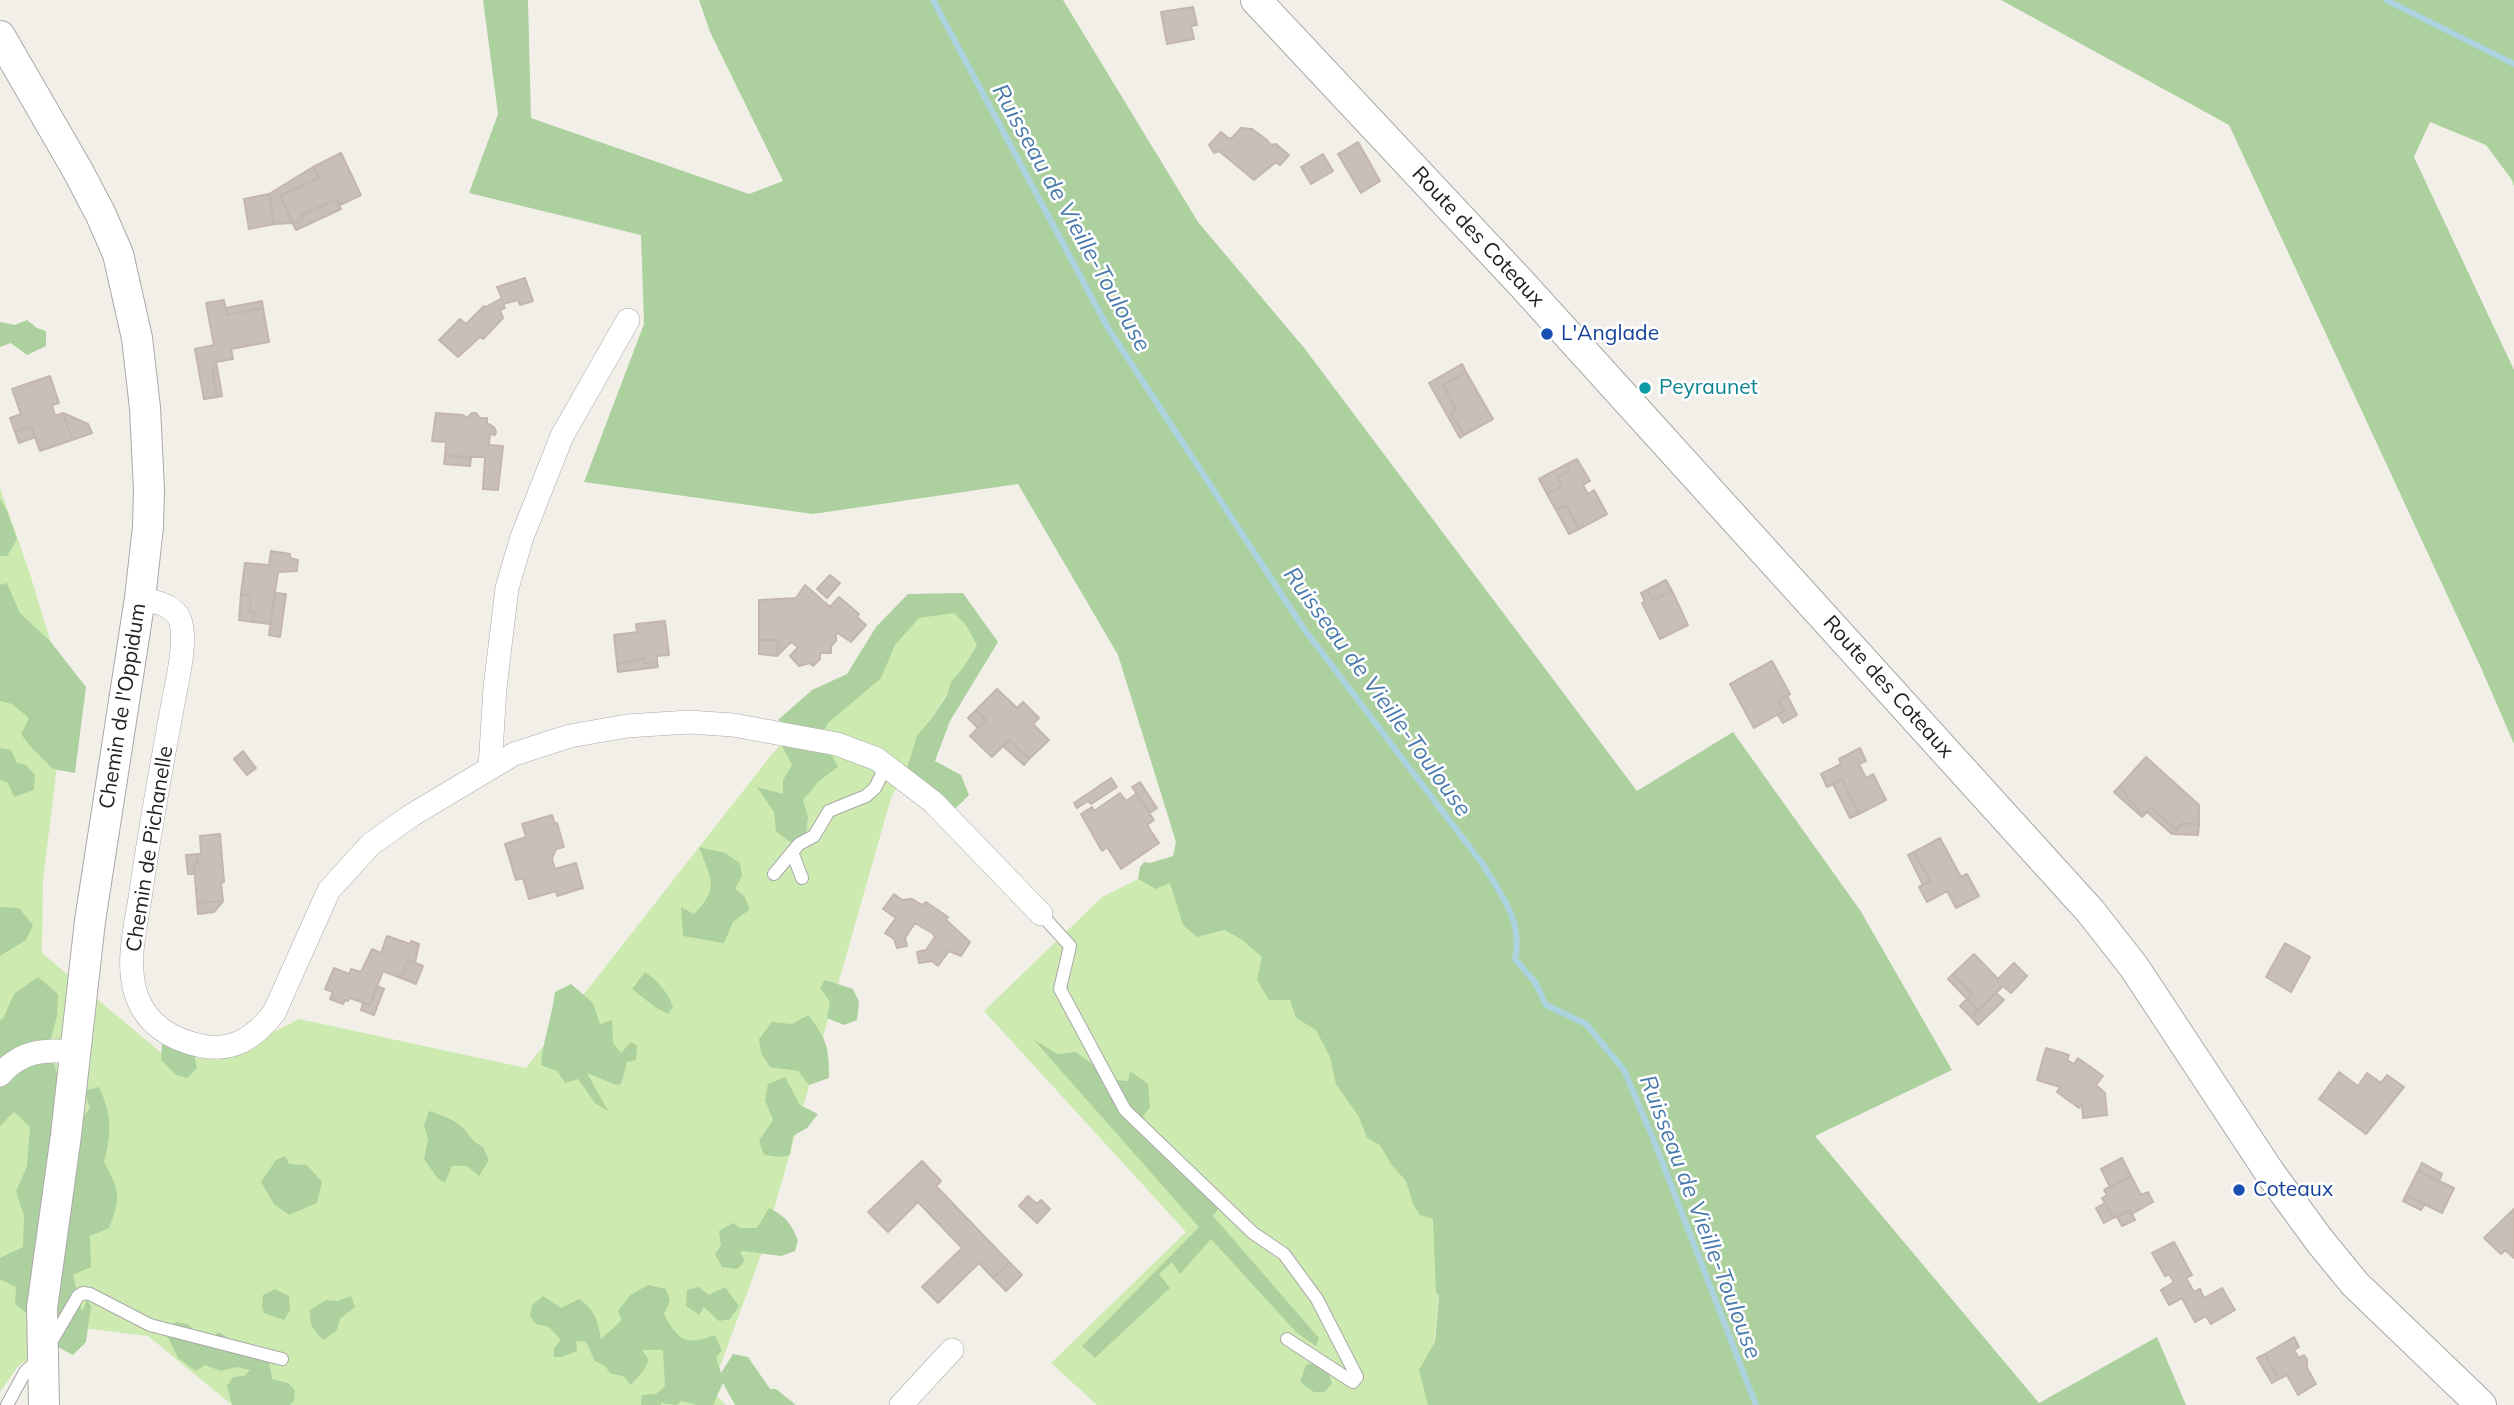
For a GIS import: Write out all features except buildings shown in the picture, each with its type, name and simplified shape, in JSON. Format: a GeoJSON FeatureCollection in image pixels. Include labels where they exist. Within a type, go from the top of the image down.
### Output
{"type":"FeatureCollection","features":[{"type":"Feature","properties":{"kind":"street","name":"Route des Coteaux"},"geometry":{"type":"LineString","coordinates":[[1256,0],[1521,283],[2091,912],[2134,967],[2270,1173],[2319,1240],[2355,1284],[2481,1405]]}},
{"type":"Feature","properties":{"kind":"street","name":"Chemin de l'Oppidum"},"geometry":{"type":"LineString","coordinates":[[0,36],[101,215],[118,254],[129,292],[137,338],[145,408],[149,490],[140,598],[90,921],[66,1135],[42,1308],[44,1405]]}},
{"type":"Feature","properties":{"kind":"street"},"geometry":{"type":"LineString","coordinates":[[490,768],[495,688],[507,588],[522,537],[562,436],[628,320]]}},
{"type":"Feature","properties":{"kind":"street","name":"Chemin de Pichanelle"},"geometry":{"type":"LineString","coordinates":[[140,598],[173,609],[180,619],[182,634],[178,674],[134,939],[132,971],[138,997],[148,1014],[160,1029],[181,1041],[228,1047],[246,1041],[261,1030],[274,1013],[329,890],[371,844],[514,754],[570,736],[627,726],[689,722],[733,725],[837,744],[877,759],[933,802],[1041,914]]}},
{"type":"Feature","properties":{"kind":"street"},"geometry":{"type":"LineString","coordinates":[[0,1075],[11,1063],[25,1055],[44,1051],[74,1052]]}},
{"type":"Feature","properties":{"kind":"street"},"geometry":{"type":"LineString","coordinates":[[901,1405],[952,1350]]}},
{"type":"Feature","properties":{"kind":"lane"},"geometry":{"type":"LineString","coordinates":[[774,874],[799,844],[814,836],[829,811],[866,796],[875,788],[886,766]]}},
{"type":"Feature","properties":{"kind":"lane"},"geometry":{"type":"LineString","coordinates":[[792,852],[802,878]]}},
{"type":"Feature","properties":{"kind":"lane"},"geometry":{"type":"LineString","coordinates":[[1041,914],[1070,946],[1060,989],[1125,1110],[1253,1233],[1284,1254],[1317,1299],[1357,1377],[1353,1382],[1287,1339]]}},
{"type":"Feature","properties":{"kind":"lane"},"geometry":{"type":"LineString","coordinates":[[7,1405],[25,1372],[41,1357],[78,1296],[83,1293],[90,1294],[150,1325],[282,1359]]}},
{"type":"Feature","properties":{"kind":"green space"},"geometry":{"type":"Polygon","coordinates":[[[483,0],[528,0],[531,118],[749,194],[783,181],[710,32],[699,0],[1063,0],[1198,222],[1305,349],[1637,791],[1733,732],[1860,910],[1952,1070],[1815,1136],[2039,1403],[2157,1337],[2186,1405],[1428,1405],[1419,1370],[1435,1342],[1439,1296],[1436,1292],[1433,1219],[1420,1215],[1413,1204],[1406,1181],[1391,1164],[1380,1145],[1367,1138],[1359,1117],[1336,1084],[1330,1057],[1316,1030],[1296,1018],[1290,1000],[1269,1000],[1257,980],[1262,957],[1241,939],[1224,930],[1197,937],[1183,925],[1170,883],[1156,889],[1138,879],[1140,867],[1144,862],[1150,863],[1173,856],[1176,842],[1118,655],[1018,484],[813,514],[584,482],[644,324],[641,235],[469,193],[498,114],[483,0]]]}},
{"type":"Feature","properties":{"kind":"green space"},"geometry":{"type":"Polygon","coordinates":[[[2001,0],[2514,0],[2514,186],[2486,145],[2430,122],[2414,157],[2514,370],[2514,744],[2229,125],[2001,0]]]}},
{"type":"Feature","properties":{"kind":"green space"},"geometry":{"type":"Polygon","coordinates":[[[27,320],[46,331],[46,346],[27,355],[11,343],[0,347],[0,322],[15,325],[27,320]]]}},
{"type":"Feature","properties":{"kind":"green space"},"geometry":{"type":"Polygon","coordinates":[[[0,488],[30,574],[66,693],[43,880],[42,953],[164,1055],[219,1060],[299,1019],[526,1068],[772,754],[910,609],[956,604],[983,636],[938,708],[891,798],[761,1255],[711,1391],[726,1405],[232,1405],[148,1336],[82,1328],[19,1365],[0,1392],[0,488]]]}},
{"type":"Feature","properties":{"kind":"green space"},"geometry":{"type":"Polygon","coordinates":[[[0,499],[17,539],[7,556],[0,556],[0,499]]]}},
{"type":"Feature","properties":{"kind":"green space"},"geometry":{"type":"Polygon","coordinates":[[[7,583],[20,613],[50,641],[86,687],[75,773],[53,769],[21,734],[29,718],[12,704],[0,701],[0,585],[7,583]]]}},
{"type":"Feature","properties":{"kind":"green space"},"geometry":{"type":"Polygon","coordinates":[[[963,593],[998,642],[950,721],[935,761],[961,775],[969,795],[954,810],[906,771],[917,736],[932,718],[947,695],[951,682],[977,645],[966,625],[954,613],[919,618],[895,645],[881,678],[828,723],[820,738],[778,720],[812,690],[847,674],[876,627],[908,594],[963,593]]]}},
{"type":"Feature","properties":{"kind":"green space"},"geometry":{"type":"Polygon","coordinates":[[[781,744],[827,747],[838,767],[819,781],[803,800],[808,817],[805,841],[790,842],[776,831],[774,812],[757,787],[783,794],[783,780],[792,765],[781,744]]]}},
{"type":"Feature","properties":{"kind":"green space"},"geometry":{"type":"Polygon","coordinates":[[[0,748],[11,750],[17,763],[26,765],[35,775],[34,790],[14,797],[8,783],[0,780],[0,748]]]}},
{"type":"Feature","properties":{"kind":"green space"},"geometry":{"type":"Polygon","coordinates":[[[699,847],[725,853],[740,863],[742,876],[735,889],[744,896],[750,909],[733,922],[724,943],[683,936],[681,907],[694,914],[708,897],[710,889],[711,882],[699,847]]]}},
{"type":"Feature","properties":{"kind":"green space"},"geometry":{"type":"Polygon","coordinates":[[[1180,858],[1296,980],[1444,1231],[1429,1405],[1097,1405],[1051,1363],[1186,1232],[984,1011],[1102,897],[1180,858]]]}},
{"type":"Feature","properties":{"kind":"green space"},"geometry":{"type":"Polygon","coordinates":[[[0,907],[19,908],[33,925],[26,940],[0,956],[0,907]]]}},
{"type":"Feature","properties":{"kind":"green space"},"geometry":{"type":"Polygon","coordinates":[[[645,972],[668,996],[673,1007],[668,1014],[632,989],[645,972]]]}},
{"type":"Feature","properties":{"kind":"green space"},"geometry":{"type":"Polygon","coordinates":[[[38,977],[58,994],[57,1016],[49,1046],[73,1132],[90,1108],[84,1091],[99,1087],[103,1097],[109,1124],[104,1162],[117,1195],[116,1209],[109,1228],[90,1236],[91,1267],[73,1275],[82,1312],[87,1300],[91,1306],[86,1342],[73,1355],[50,1343],[33,1307],[26,1313],[15,1304],[16,1287],[0,1279],[0,1258],[23,1247],[24,1216],[16,1191],[27,1166],[30,1127],[14,1112],[0,1126],[0,1020],[3,1019],[14,994],[38,977]]]}},
{"type":"Feature","properties":{"kind":"green space"},"geometry":{"type":"Polygon","coordinates":[[[825,980],[853,989],[859,1002],[857,1020],[844,1025],[827,1018],[830,1002],[820,988],[825,980]]]}},
{"type":"Feature","properties":{"kind":"green space"},"geometry":{"type":"Polygon","coordinates":[[[571,984],[593,1003],[600,1024],[612,1020],[613,1043],[621,1053],[631,1042],[637,1045],[636,1060],[627,1062],[621,1084],[616,1085],[587,1073],[608,1111],[595,1103],[578,1079],[565,1083],[557,1071],[541,1065],[555,992],[571,984]]]}},
{"type":"Feature","properties":{"kind":"green space"},"geometry":{"type":"Polygon","coordinates":[[[808,1015],[826,1044],[829,1067],[829,1078],[809,1085],[798,1071],[770,1067],[761,1053],[759,1039],[772,1022],[792,1024],[808,1015]]]}},
{"type":"Feature","properties":{"kind":"green space"},"geometry":{"type":"Polygon","coordinates":[[[1034,1040],[1058,1054],[1076,1052],[1098,1070],[1104,1087],[1116,1080],[1128,1081],[1130,1071],[1148,1084],[1150,1107],[1138,1123],[1219,1208],[1213,1216],[1319,1338],[1316,1346],[1297,1333],[1211,1239],[1180,1274],[1172,1262],[1159,1274],[1170,1288],[1095,1358],[1082,1346],[1199,1227],[1034,1040]]]}},
{"type":"Feature","properties":{"kind":"green space"},"geometry":{"type":"Polygon","coordinates":[[[162,1043],[196,1050],[197,1068],[187,1078],[176,1075],[161,1060],[162,1043]]]}},
{"type":"Feature","properties":{"kind":"green space"},"geometry":{"type":"Polygon","coordinates":[[[785,1077],[800,1105],[818,1114],[807,1128],[793,1136],[790,1155],[764,1155],[759,1141],[773,1120],[765,1100],[768,1084],[785,1077]]]}},
{"type":"Feature","properties":{"kind":"green space"},"geometry":{"type":"Polygon","coordinates":[[[429,1111],[459,1124],[483,1147],[489,1160],[479,1176],[467,1166],[452,1166],[445,1183],[438,1179],[424,1159],[428,1140],[424,1125],[429,1111]]]}},
{"type":"Feature","properties":{"kind":"green space"},"geometry":{"type":"Polygon","coordinates":[[[285,1156],[289,1164],[307,1165],[322,1182],[317,1203],[289,1215],[274,1204],[261,1182],[276,1160],[285,1156]]]}},
{"type":"Feature","properties":{"kind":"green space"},"geometry":{"type":"Polygon","coordinates":[[[769,1208],[783,1217],[793,1229],[798,1240],[795,1251],[781,1256],[743,1251],[740,1253],[745,1261],[737,1269],[722,1267],[715,1254],[721,1245],[719,1231],[733,1223],[740,1228],[757,1228],[769,1208]]]}},
{"type":"Feature","properties":{"kind":"green space"},"geometry":{"type":"Polygon","coordinates":[[[648,1285],[666,1289],[670,1301],[664,1314],[674,1330],[684,1339],[697,1340],[715,1335],[722,1351],[716,1357],[721,1373],[733,1354],[748,1357],[770,1389],[776,1389],[796,1405],[735,1405],[723,1383],[713,1405],[681,1401],[677,1405],[641,1405],[642,1395],[656,1394],[665,1386],[663,1350],[642,1350],[649,1360],[631,1385],[623,1376],[611,1374],[605,1366],[595,1361],[586,1342],[576,1341],[577,1351],[554,1357],[554,1348],[561,1340],[549,1327],[536,1324],[530,1316],[532,1305],[543,1296],[561,1308],[579,1299],[595,1316],[601,1339],[622,1320],[618,1311],[630,1295],[648,1285]]]}},
{"type":"Feature","properties":{"kind":"green space"},"geometry":{"type":"Polygon","coordinates":[[[699,1287],[709,1295],[725,1287],[739,1306],[730,1319],[719,1321],[704,1307],[699,1315],[686,1306],[687,1290],[699,1287]]]}},
{"type":"Feature","properties":{"kind":"green space"},"geometry":{"type":"Polygon","coordinates":[[[275,1289],[289,1296],[290,1310],[284,1320],[264,1313],[263,1295],[275,1289]]]}},
{"type":"Feature","properties":{"kind":"green space"},"geometry":{"type":"Polygon","coordinates":[[[351,1296],[355,1307],[340,1319],[337,1330],[324,1340],[312,1327],[310,1310],[326,1300],[338,1301],[351,1296]]]}},
{"type":"Feature","properties":{"kind":"green space"},"geometry":{"type":"Polygon","coordinates":[[[176,1322],[188,1324],[208,1346],[218,1332],[242,1350],[266,1359],[272,1379],[288,1383],[295,1390],[294,1401],[290,1405],[232,1405],[227,1386],[233,1377],[244,1376],[250,1370],[237,1367],[221,1371],[205,1365],[196,1371],[178,1358],[165,1331],[176,1322]]]}},
{"type":"Feature","properties":{"kind":"green space"},"geometry":{"type":"Polygon","coordinates":[[[1320,1361],[1327,1368],[1332,1383],[1325,1392],[1314,1392],[1300,1382],[1306,1365],[1320,1361]]]}},
{"type":"Feature","properties":{"kind":"waterway","name":"Ruisseau de Vieille-Toulouse"},"geometry":{"type":"LineString","coordinates":[[933,0],[1108,328],[1304,629],[1498,888],[1516,933],[1515,959],[1535,982],[1546,1005],[1586,1024],[1624,1070],[1756,1405]]}},
{"type":"Feature","properties":{"kind":"waterway"},"geometry":{"type":"LineString","coordinates":[[2386,0],[2514,64]]}},
{"type":"Feature","properties":{"kind":"place","name":"L'Anglade"},"geometry":{"type":"Point","coordinates":[1547,334]}},
{"type":"Feature","properties":{"kind":"place","name":"Peyraunet"},"geometry":{"type":"Point","coordinates":[1645,388]}},
{"type":"Feature","properties":{"kind":"place","name":"Coteaux"},"geometry":{"type":"Point","coordinates":[2239,1190]}}]}
